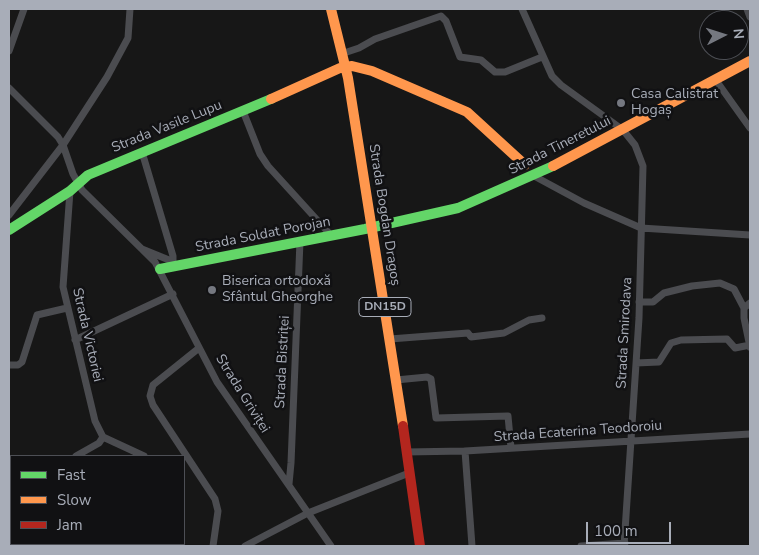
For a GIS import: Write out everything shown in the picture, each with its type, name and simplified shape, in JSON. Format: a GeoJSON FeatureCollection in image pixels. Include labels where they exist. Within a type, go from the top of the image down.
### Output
{"type":"FeatureCollection","features":[{"type":"Feature","properties":{"kind":"street"},"geometry":{"type":"LineString","coordinates":[[9,51],[24,9]]}},
{"type":"Feature","properties":{"kind":"street"},"geometry":{"type":"LineString","coordinates":[[9,215],[63,145],[107,78],[128,38],[130,9]]}},
{"type":"Feature","properties":{"kind":"street","name":"Strada Bogdan Dragoș"},"geometry":{"type":"LineString","coordinates":[[331,9],[344,54],[390,339],[420,546]]}},
{"type":"Feature","properties":{"kind":"street","name":"Strada Smirodava"},"geometry":{"type":"LineString","coordinates":[[522,9],[552,76],[623,130],[635,145],[643,166],[636,364],[624,545],[581,546]]}},
{"type":"Feature","properties":{"kind":"street"},"geometry":{"type":"LineString","coordinates":[[747,9],[750,17]]}},
{"type":"Feature","properties":{"kind":"street"},"geometry":{"type":"LineString","coordinates":[[344,54],[375,39],[441,16],[446,21],[460,57],[482,60],[495,72],[505,72],[542,57]]}},
{"type":"Feature","properties":{"kind":"street","name":"Strada Tineretului"},"geometry":{"type":"LineString","coordinates":[[372,228],[445,212],[534,176],[750,61]]}},
{"type":"Feature","properties":{"kind":"street"},"geometry":{"type":"LineString","coordinates":[[346,67],[372,71],[467,112],[501,141],[525,165]]}},
{"type":"Feature","properties":{"kind":"street","name":"Strada Vasile Lupu"},"geometry":{"type":"LineString","coordinates":[[9,230],[74,187],[88,175],[346,67]]}},
{"type":"Feature","properties":{"kind":"street"},"geometry":{"type":"LineString","coordinates":[[715,79],[750,128]]}},
{"type":"Feature","properties":{"kind":"street","name":"Strada Griviței"},"geometry":{"type":"LineString","coordinates":[[9,88],[63,145],[74,187],[142,249],[160,269],[199,348],[232,406],[331,546]]}},
{"type":"Feature","properties":{"kind":"street"},"geometry":{"type":"LineString","coordinates":[[243,111],[260,154],[268,166],[328,232],[329,236]]}},
{"type":"Feature","properties":{"kind":"street"},"geometry":{"type":"LineString","coordinates":[[142,152],[173,256],[173,266]]}},
{"type":"Feature","properties":{"kind":"street"},"geometry":{"type":"LineString","coordinates":[[534,176],[584,203],[641,228],[750,235]]}},
{"type":"Feature","properties":{"kind":"street","name":"Strada Victoriei"},"geometry":{"type":"LineString","coordinates":[[74,187],[62,274],[67,308],[95,421],[103,437]]}},
{"type":"Feature","properties":{"kind":"street","name":"Strada Soldat Porojan"},"geometry":{"type":"LineString","coordinates":[[160,269],[372,228]]}},
{"type":"Feature","properties":{"kind":"street","name":"Strada Bistriței"},"geometry":{"type":"LineString","coordinates":[[288,484],[291,463],[300,241]]}},
{"type":"Feature","properties":{"kind":"street","name":"Strada Griviței"},"geometry":{"type":"LineString","coordinates":[[142,249],[148,249],[169,260],[173,266]]}},
{"type":"Feature","properties":{"kind":"street"},"geometry":{"type":"LineString","coordinates":[[636,364],[659,362],[671,343],[681,340],[727,339],[735,348],[750,346],[747,305],[734,289],[720,283],[692,286],[664,293],[653,302],[639,302]]}},
{"type":"Feature","properties":{"kind":"street"},"geometry":{"type":"LineString","coordinates":[[75,340],[173,294]]}},
{"type":"Feature","properties":{"kind":"street"},"geometry":{"type":"LineString","coordinates":[[9,365],[18,365],[22,362],[37,315],[67,308]]}},
{"type":"Feature","properties":{"kind":"street"},"geometry":{"type":"LineString","coordinates":[[390,339],[468,333],[471,337],[504,333],[529,320],[542,318]]}},
{"type":"Feature","properties":{"kind":"street"},"geometry":{"type":"LineString","coordinates":[[184,455],[153,405],[150,396],[153,385],[199,348]]}},
{"type":"Feature","properties":{"kind":"street"},"geometry":{"type":"LineString","coordinates":[[396,380],[427,377],[431,380],[436,418],[508,416],[511,448]]}},
{"type":"Feature","properties":{"kind":"street","name":"Strada Ecaterina Teodoroiu"},"geometry":{"type":"LineString","coordinates":[[406,452],[465,451],[750,434]]}},
{"type":"Feature","properties":{"kind":"street"},"geometry":{"type":"LineString","coordinates":[[78,455],[92,447],[103,437],[142,455]]}},
{"type":"Feature","properties":{"kind":"street"},"geometry":{"type":"LineString","coordinates":[[465,451],[472,546]]}},
{"type":"Feature","properties":{"kind":"street"},"geometry":{"type":"LineString","coordinates":[[187,460],[218,505],[213,546]]}},
{"type":"Feature","properties":{"kind":"street"},"geometry":{"type":"LineString","coordinates":[[245,546],[308,513],[409,473]]}},
{"type":"Feature","properties":{"kind":"traffic: fast"},"geometry":{"type":"LineString","coordinates":[[9,230],[70,191],[88,175],[271,99]]}},
{"type":"Feature","properties":{"kind":"traffic: fast"},"geometry":{"type":"LineString","coordinates":[[160,269],[365,229],[458,208],[553,166]]}},
{"type":"Feature","properties":{"kind":"traffic: slow"},"geometry":{"type":"LineString","coordinates":[[331,9],[348,78],[403,426]]}},
{"type":"Feature","properties":{"kind":"traffic: slow"},"geometry":{"type":"LineString","coordinates":[[553,166],[750,61]]}},
{"type":"Feature","properties":{"kind":"traffic: slow"},"geometry":{"type":"LineString","coordinates":[[271,99],[340,68],[352,66],[372,71],[467,112],[525,165]]}},
{"type":"Feature","properties":{"kind":"traffic: jam"},"geometry":{"type":"LineString","coordinates":[[403,426],[420,546]]}},
{"type":"Feature","properties":{"kind":"place","name":"Casa Calistrat Hogaș"},"geometry":{"type":"Point","coordinates":[621,103]}},
{"type":"Feature","properties":{"kind":"place","name":"Biserica ortodoxă Sfântul Gheorghe"},"geometry":{"type":"Point","coordinates":[212,290]}}]}
